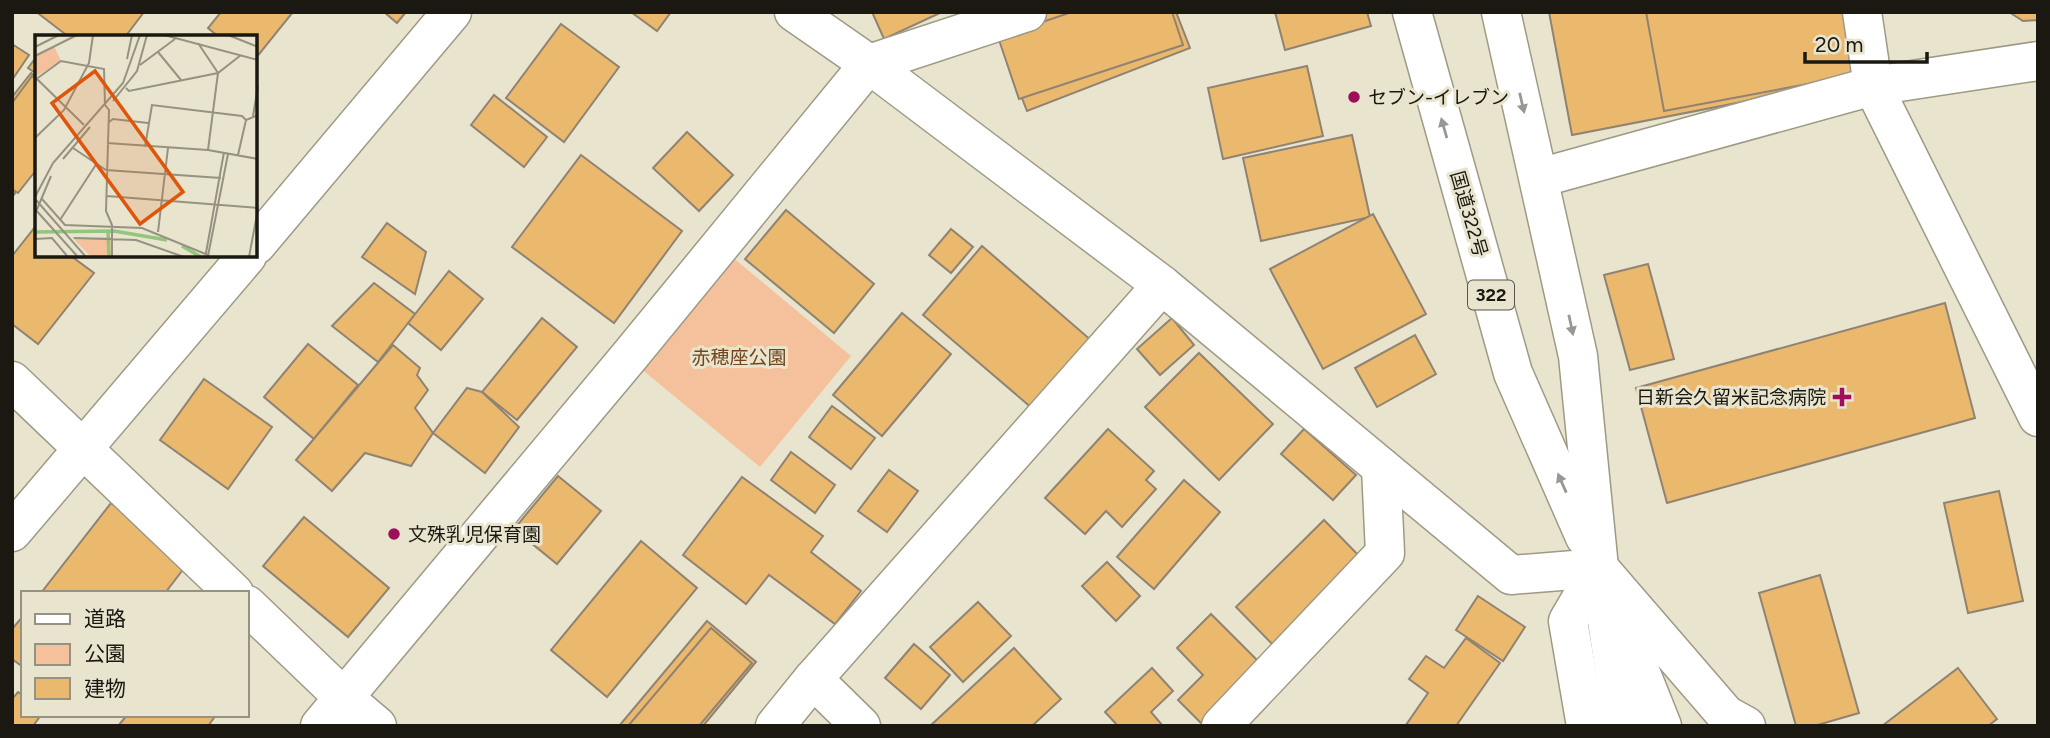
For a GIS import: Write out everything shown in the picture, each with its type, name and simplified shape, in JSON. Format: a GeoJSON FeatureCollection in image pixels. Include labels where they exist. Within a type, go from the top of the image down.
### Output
{"type":"FeatureCollection","features":[{"type":"Feature","properties":{"kind":"main road"},"geometry":{"type":"LineString","coordinates":[[257,244],[452,12]]}},
{"type":"Feature","properties":{"kind":"main road"},"geometry":{"type":"LineString","coordinates":[[794,12],[869,64],[1162,285],[1511,575],[1599,568]]}},
{"type":"Feature","properties":{"kind":"main road","name":"国道322号"},"geometry":{"type":"LineString","coordinates":[[1412,12],[1513,373],[1599,568]]}},
{"type":"Feature","properties":{"kind":"main road","name":"国道322号"},"geometry":{"type":"LineString","coordinates":[[1501,12],[1578,356],[1599,568],[1623,726]]}},
{"type":"Feature","properties":{"kind":"main road"},"geometry":{"type":"LineString","coordinates":[[1862,12],[1873,86],[2038,417]]}},
{"type":"Feature","properties":{"kind":"main road"},"geometry":{"type":"LineString","coordinates":[[332,712],[869,64],[1024,13]]}},
{"type":"Feature","properties":{"kind":"main road"},"geometry":{"type":"LineString","coordinates":[[1539,178],[1873,86],[2038,61]]}},
{"type":"Feature","properties":{"kind":"main road"},"geometry":{"type":"LineString","coordinates":[[12,531],[246,257]]}},
{"type":"Feature","properties":{"kind":"main road"},"geometry":{"type":"LineString","coordinates":[[775,726],[813,679],[1162,285]]}},
{"type":"Feature","properties":{"kind":"main road"},"geometry":{"type":"LineString","coordinates":[[12,381],[232,591]]}},
{"type":"Feature","properties":{"kind":"main road"},"geometry":{"type":"LineString","coordinates":[[1221,726],[1385,553],[1381,467]]}},
{"type":"Feature","properties":{"kind":"main road"},"geometry":{"type":"LineString","coordinates":[[1586,726],[1569,621],[1599,568]]}},
{"type":"Feature","properties":{"kind":"main road"},"geometry":{"type":"LineString","coordinates":[[1599,568],[1662,726]]}},
{"type":"Feature","properties":{"kind":"main road"},"geometry":{"type":"LineString","coordinates":[[1599,568],[1726,715],[1746,726]]}},
{"type":"Feature","properties":{"kind":"main road"},"geometry":{"type":"LineString","coordinates":[[248,606],[332,712],[377,726]]}},
{"type":"Feature","properties":{"kind":"main road"},"geometry":{"type":"LineString","coordinates":[[813,679],[861,726]]}},
{"type":"Feature","properties":{"kind":"green space","name":"赤穂座公園"},"geometry":{"type":"Polygon","coordinates":[[[719,246],[851,356],[760,467],[628,358],[719,246]]]}},
{"type":"Feature","properties":{"kind":"building"},"geometry":{"type":"Polygon","coordinates":[[[144,12],[127,35],[66,35],[39,14],[144,12]]]}},
{"type":"Feature","properties":{"kind":"building"},"geometry":{"type":"Polygon","coordinates":[[[221,12],[293,12],[257,57],[257,35],[217,35],[208,28],[221,12]]]}},
{"type":"Feature","properties":{"kind":"building"},"geometry":{"type":"Polygon","coordinates":[[[384,12],[406,12],[397,23],[384,12]]]}},
{"type":"Feature","properties":{"kind":"building"},"geometry":{"type":"Polygon","coordinates":[[[631,12],[671,12],[657,31],[631,12]]]}},
{"type":"Feature","properties":{"kind":"building"},"geometry":{"type":"Polygon","coordinates":[[[872,12],[942,12],[884,39],[872,12]]]}},
{"type":"Feature","properties":{"kind":"building"},"geometry":{"type":"Polygon","coordinates":[[[1045,12],[1176,12],[1190,48],[1027,111],[996,31],[1045,12]]]}},
{"type":"Feature","properties":{"kind":"building"},"geometry":{"type":"Polygon","coordinates":[[[1072,12],[1172,12],[1183,45],[1019,99],[998,37],[1072,12]]]}},
{"type":"Feature","properties":{"kind":"building"},"geometry":{"type":"Polygon","coordinates":[[[1275,12],[1367,12],[1371,26],[1285,50],[1275,12]]]}},
{"type":"Feature","properties":{"kind":"building"},"geometry":{"type":"Polygon","coordinates":[[[1549,12],[1832,12],[1845,82],[1572,135],[1549,12]]]}},
{"type":"Feature","properties":{"kind":"building"},"geometry":{"type":"Polygon","coordinates":[[[1646,12],[1872,12],[1882,70],[1664,111],[1646,12]]]}},
{"type":"Feature","properties":{"kind":"building"},"geometry":{"type":"Polygon","coordinates":[[[2009,12],[2038,12],[2038,20],[2023,21],[2009,12]]]}},
{"type":"Feature","properties":{"kind":"building"},"geometry":{"type":"Polygon","coordinates":[[[561,24],[619,67],[564,142],[506,98],[561,24]]]}},
{"type":"Feature","properties":{"kind":"building"},"geometry":{"type":"Polygon","coordinates":[[[12,44],[29,55],[12,80],[12,44]]]}},
{"type":"Feature","properties":{"kind":"building"},"geometry":{"type":"Polygon","coordinates":[[[35,59],[35,73],[28,68],[35,59]]]}},
{"type":"Feature","properties":{"kind":"building"},"geometry":{"type":"Polygon","coordinates":[[[1307,66],[1323,136],[1223,159],[1208,88],[1307,66]]]}},
{"type":"Feature","properties":{"kind":"building"},"geometry":{"type":"Polygon","coordinates":[[[31,73],[35,76],[35,169],[12,197],[12,97],[31,73]]]}},
{"type":"Feature","properties":{"kind":"building"},"geometry":{"type":"Polygon","coordinates":[[[32,76],[35,78],[35,172],[18,193],[12,189],[12,103],[32,76]]]}},
{"type":"Feature","properties":{"kind":"building"},"geometry":{"type":"Polygon","coordinates":[[[494,95],[547,137],[524,167],[471,125],[494,95]]]}},
{"type":"Feature","properties":{"kind":"building"},"geometry":{"type":"Polygon","coordinates":[[[687,132],[733,175],[699,211],[653,168],[687,132]]]}},
{"type":"Feature","properties":{"kind":"building"},"geometry":{"type":"Polygon","coordinates":[[[1352,135],[1370,217],[1261,241],[1243,158],[1352,135]]]}},
{"type":"Feature","properties":{"kind":"building"},"geometry":{"type":"Polygon","coordinates":[[[581,155],[682,231],[614,323],[512,247],[581,155]]]}},
{"type":"Feature","properties":{"kind":"building"},"geometry":{"type":"Polygon","coordinates":[[[786,210],[874,284],[834,333],[745,259],[786,210]]]}},
{"type":"Feature","properties":{"kind":"building"},"geometry":{"type":"Polygon","coordinates":[[[1373,214],[1426,314],[1323,369],[1270,269],[1373,214]]]}},
{"type":"Feature","properties":{"kind":"building"},"geometry":{"type":"Polygon","coordinates":[[[387,223],[426,252],[415,294],[362,257],[387,223]]]}},
{"type":"Feature","properties":{"kind":"building"},"geometry":{"type":"Polygon","coordinates":[[[35,227],[35,257],[72,257],[94,273],[38,344],[12,324],[12,256],[35,227]]]}},
{"type":"Feature","properties":{"kind":"building"},"geometry":{"type":"Polygon","coordinates":[[[951,229],[973,247],[951,273],[929,255],[951,229]]]}},
{"type":"Feature","properties":{"kind":"building"},"geometry":{"type":"Polygon","coordinates":[[[982,246],[1092,341],[1033,409],[923,315],[982,246]]]}},
{"type":"Feature","properties":{"kind":"building"},"geometry":{"type":"Polygon","coordinates":[[[1648,264],[1674,359],[1630,370],[1604,275],[1648,264]]]}},
{"type":"Feature","properties":{"kind":"building"},"geometry":{"type":"Polygon","coordinates":[[[449,271],[483,299],[441,350],[408,323],[449,271]]]}},
{"type":"Feature","properties":{"kind":"building"},"geometry":{"type":"Polygon","coordinates":[[[374,283],[415,314],[378,362],[332,326],[374,283]]]}},
{"type":"Feature","properties":{"kind":"building"},"geometry":{"type":"Polygon","coordinates":[[[1945,303],[1975,418],[1667,503],[1636,388],[1945,303]]]}},
{"type":"Feature","properties":{"kind":"building"},"geometry":{"type":"Polygon","coordinates":[[[902,313],[951,354],[882,436],[833,395],[902,313]]]}},
{"type":"Feature","properties":{"kind":"building"},"geometry":{"type":"Polygon","coordinates":[[[542,318],[577,347],[517,420],[482,392],[542,318]]]}},
{"type":"Feature","properties":{"kind":"building"},"geometry":{"type":"Polygon","coordinates":[[[1172,318],[1194,345],[1160,375],[1137,349],[1172,318]]]}},
{"type":"Feature","properties":{"kind":"building"},"geometry":{"type":"Polygon","coordinates":[[[1415,335],[1436,374],[1377,407],[1355,368],[1415,335]]]}},
{"type":"Feature","properties":{"kind":"building"},"geometry":{"type":"Polygon","coordinates":[[[308,344],[358,385],[314,439],[264,397],[308,344]]]}},
{"type":"Feature","properties":{"kind":"building"},"geometry":{"type":"Polygon","coordinates":[[[393,345],[420,368],[417,375],[428,390],[415,408],[433,433],[411,466],[365,453],[332,491],[296,460],[393,345]]]}},
{"type":"Feature","properties":{"kind":"building"},"geometry":{"type":"Polygon","coordinates":[[[1199,353],[1273,424],[1219,480],[1145,407],[1199,353]]]}},
{"type":"Feature","properties":{"kind":"building"},"geometry":{"type":"Polygon","coordinates":[[[204,379],[272,427],[228,489],[160,440],[204,379]]]}},
{"type":"Feature","properties":{"kind":"building"},"geometry":{"type":"Polygon","coordinates":[[[467,388],[482,392],[519,427],[485,473],[433,433],[467,388]]]}},
{"type":"Feature","properties":{"kind":"building"},"geometry":{"type":"Polygon","coordinates":[[[832,406],[875,438],[851,469],[809,437],[832,406]]]}},
{"type":"Feature","properties":{"kind":"building"},"geometry":{"type":"Polygon","coordinates":[[[1108,429],[1154,471],[1146,480],[1156,489],[1122,527],[1106,511],[1085,534],[1045,498],[1108,429]]]}},
{"type":"Feature","properties":{"kind":"building"},"geometry":{"type":"Polygon","coordinates":[[[1304,429],[1356,475],[1333,500],[1281,454],[1304,429]]]}},
{"type":"Feature","properties":{"kind":"building"},"geometry":{"type":"Polygon","coordinates":[[[791,452],[835,485],[815,513],[771,480],[791,452]]]}},
{"type":"Feature","properties":{"kind":"building"},"geometry":{"type":"Polygon","coordinates":[[[889,470],[918,491],[887,532],[858,511],[889,470]]]}},
{"type":"Feature","properties":{"kind":"building"},"geometry":{"type":"Polygon","coordinates":[[[558,476],[601,511],[557,564],[514,529],[558,476]]]}},
{"type":"Feature","properties":{"kind":"building"},"geometry":{"type":"Polygon","coordinates":[[[742,477],[823,536],[811,552],[861,591],[835,624],[769,575],[746,604],[683,555],[742,477]]]}},
{"type":"Feature","properties":{"kind":"building"},"geometry":{"type":"Polygon","coordinates":[[[1184,480],[1220,512],[1154,589],[1117,557],[1184,480]]]}},
{"type":"Feature","properties":{"kind":"building"},"geometry":{"type":"Polygon","coordinates":[[[1999,491],[2023,601],[1968,613],[1944,503],[1999,491]]]}},
{"type":"Feature","properties":{"kind":"building"},"geometry":{"type":"Polygon","coordinates":[[[111,503],[188,563],[167,591],[43,591],[111,503]]]}},
{"type":"Feature","properties":{"kind":"building"},"geometry":{"type":"Polygon","coordinates":[[[304,517],[389,588],[348,637],[263,566],[304,517]]]}},
{"type":"Feature","properties":{"kind":"building"},"geometry":{"type":"Polygon","coordinates":[[[1324,520],[1366,563],[1278,650],[1236,607],[1324,520]]]}},
{"type":"Feature","properties":{"kind":"building"},"geometry":{"type":"Polygon","coordinates":[[[641,541],[697,588],[607,697],[551,650],[641,541]]]}},
{"type":"Feature","properties":{"kind":"building"},"geometry":{"type":"Polygon","coordinates":[[[1107,562],[1140,596],[1116,621],[1082,586],[1107,562]]]}},
{"type":"Feature","properties":{"kind":"building"},"geometry":{"type":"Polygon","coordinates":[[[1820,575],[1859,713],[1814,726],[1796,726],[1759,593],[1820,575]]]}},
{"type":"Feature","properties":{"kind":"building"},"geometry":{"type":"Polygon","coordinates":[[[1478,596],[1525,627],[1503,661],[1456,630],[1478,596]]]}},
{"type":"Feature","properties":{"kind":"building"},"geometry":{"type":"Polygon","coordinates":[[[978,602],[1011,636],[963,682],[930,647],[978,602]]]}},
{"type":"Feature","properties":{"kind":"building"},"geometry":{"type":"Polygon","coordinates":[[[1211,614],[1265,668],[1204,726],[1178,700],[1203,675],[1177,648],[1211,614]]]}},
{"type":"Feature","properties":{"kind":"building"},"geometry":{"type":"Polygon","coordinates":[[[21,618],[21,666],[12,659],[12,629],[21,618]]]}},
{"type":"Feature","properties":{"kind":"building"},"geometry":{"type":"Polygon","coordinates":[[[707,621],[756,662],[703,726],[619,726],[707,621]]]}},
{"type":"Feature","properties":{"kind":"building"},"geometry":{"type":"Polygon","coordinates":[[[711,628],[752,663],[699,726],[628,726],[711,628]]]}},
{"type":"Feature","properties":{"kind":"building"},"geometry":{"type":"Polygon","coordinates":[[[1466,638],[1500,663],[1456,726],[1407,726],[1428,693],[1409,679],[1426,656],[1444,668],[1466,638]]]}},
{"type":"Feature","properties":{"kind":"building"},"geometry":{"type":"Polygon","coordinates":[[[914,644],[950,675],[921,709],[885,678],[914,644]]]}},
{"type":"Feature","properties":{"kind":"building"},"geometry":{"type":"Polygon","coordinates":[[[1014,648],[1061,699],[1032,726],[930,726],[1014,648]]]}},
{"type":"Feature","properties":{"kind":"building"},"geometry":{"type":"Polygon","coordinates":[[[1152,668],[1173,691],[1151,712],[1163,726],[1118,726],[1105,712],[1152,668]]]}},
{"type":"Feature","properties":{"kind":"building"},"geometry":{"type":"Polygon","coordinates":[[[1958,668],[1997,719],[1988,726],[1882,726],[1958,668]]]}},
{"type":"Feature","properties":{"kind":"building"},"geometry":{"type":"Polygon","coordinates":[[[18,692],[21,694],[21,717],[40,717],[33,726],[12,726],[12,699],[18,692]]]}},
{"type":"Feature","properties":{"kind":"building"},"geometry":{"type":"Polygon","coordinates":[[[125,717],[215,717],[208,726],[118,726],[125,717]]]}},
{"type":"Feature","properties":{"kind":"place","name":"セブン-イレブン"},"geometry":{"type":"Point","coordinates":[1354,97]}},
{"type":"Feature","properties":{"kind":"place","name":"日新会久留米記念病院"},"geometry":{"type":"Point","coordinates":[1842,397]}},
{"type":"Feature","properties":{"kind":"place","name":"文殊乳児保育園"},"geometry":{"type":"Point","coordinates":[394,534]}}]}
